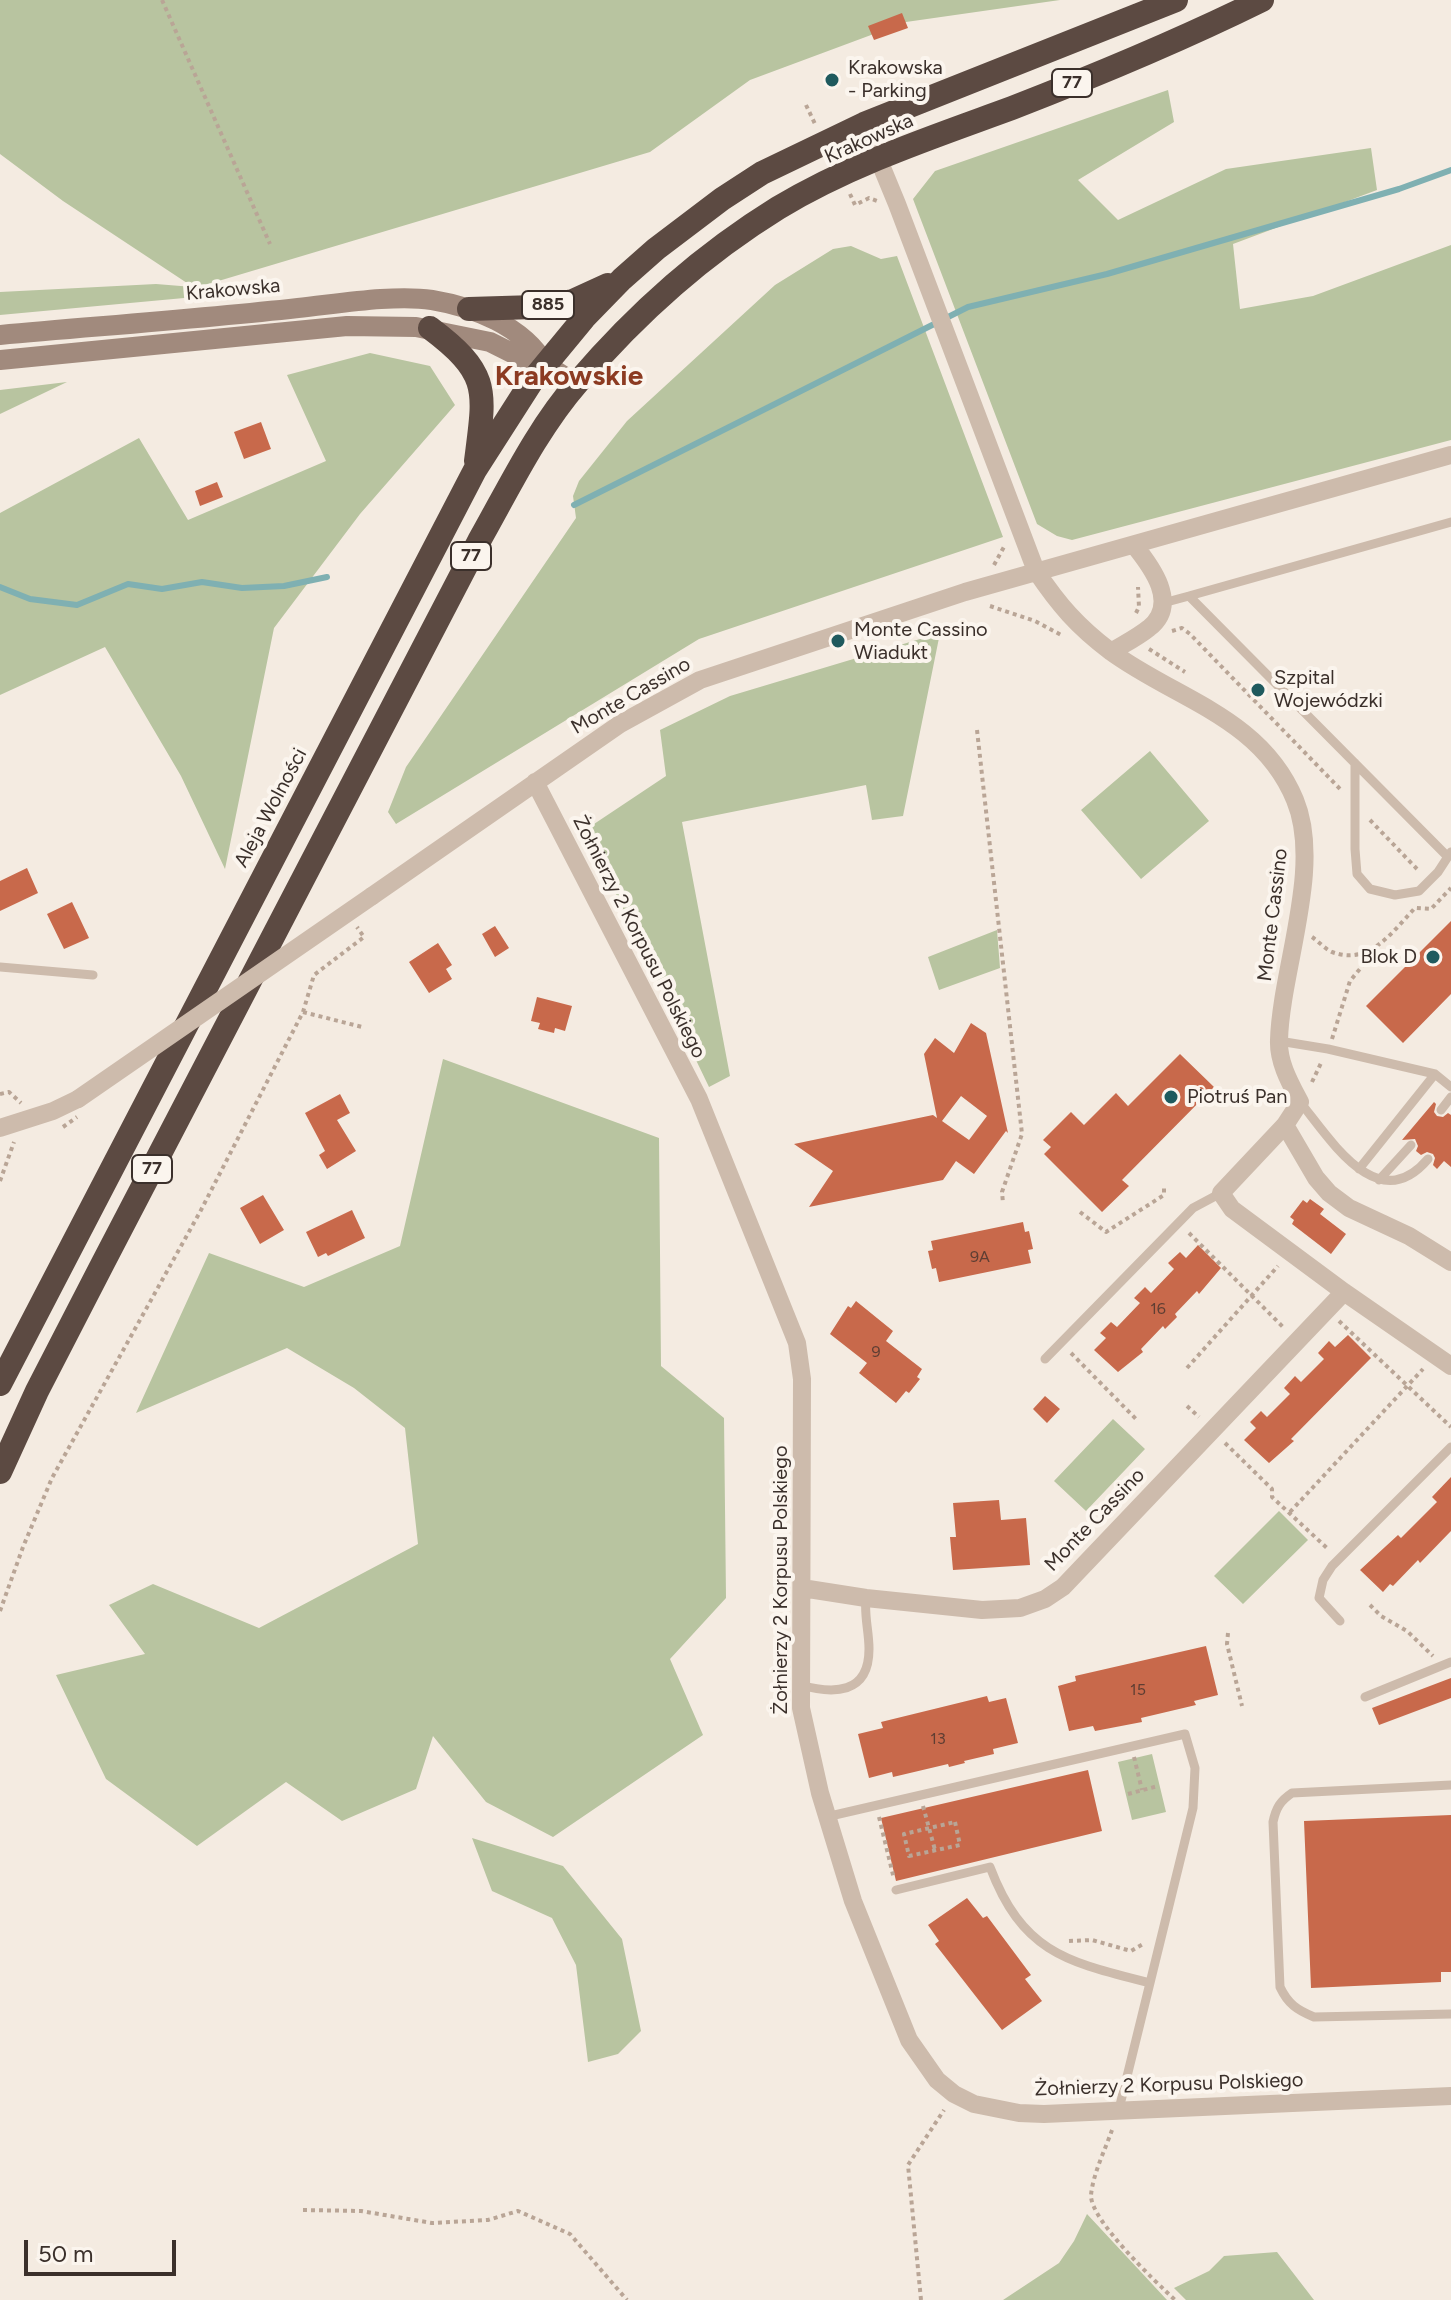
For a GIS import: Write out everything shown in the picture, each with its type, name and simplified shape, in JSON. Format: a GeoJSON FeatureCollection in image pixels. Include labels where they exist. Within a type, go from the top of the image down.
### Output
{"type":"FeatureCollection","features":[{"type":"Feature","properties":{"kind":"highway","name":"Krakowska"},"geometry":{"type":"LineString","coordinates":[[622,279],[687,224],[762,173],[864,124],[1176,0]]}},
{"type":"Feature","properties":{"kind":"highway","name":"Krakowska"},"geometry":{"type":"LineString","coordinates":[[576,384],[645,311],[708,256],[779,208],[879,159],[1138,57],[1262,0]]}},
{"type":"Feature","properties":{"kind":"highway","name":"885"},"geometry":{"type":"LineString","coordinates":[[469,309],[535,307],[573,301],[622,279]]}},
{"type":"Feature","properties":{"kind":"highway","name":"Aleja Wolności"},"geometry":{"type":"LineString","coordinates":[[0,1384],[475,470],[545,364],[622,279]]}},
{"type":"Feature","properties":{"kind":"highway"},"geometry":{"type":"LineString","coordinates":[[430,328],[455,346],[472,365],[481,385],[475,470]]}},
{"type":"Feature","properties":{"kind":"highway","name":"77"},"geometry":{"type":"LineString","coordinates":[[0,1472],[97,1276],[479,541],[525,459],[576,384]]}},
{"type":"Feature","properties":{"kind":"main road","name":"Krakowska"},"geometry":{"type":"LineString","coordinates":[[0,335],[357,301],[429,299],[469,309],[515,331],[532,346],[545,364]]}},
{"type":"Feature","properties":{"kind":"main road","name":"Krakowska"},"geometry":{"type":"LineString","coordinates":[[0,360],[347,326],[430,328],[490,342],[522,358],[545,364],[576,384]]}},
{"type":"Feature","properties":{"kind":"street"},"geometry":{"type":"LineString","coordinates":[[864,124],[879,159],[891,206],[1036,571]]}},
{"type":"Feature","properties":{"kind":"street","name":"Monte Cassino"},"geometry":{"type":"LineString","coordinates":[[6,1126],[53,1111],[78,1099],[620,724],[700,680],[1036,571],[1451,455]]}},
{"type":"Feature","properties":{"kind":"street"},"geometry":{"type":"LineString","coordinates":[[1111,652],[1152,626],[1163,603],[1156,572],[1134,545]]}},
{"type":"Feature","properties":{"kind":"street","name":"Monte Cassino"},"geometry":{"type":"LineString","coordinates":[[1036,571],[1066,614],[1111,652],[1195,700],[1258,743],[1281,773],[1295,800],[1303,824],[1305,845],[1279,1041],[1289,1080],[1300,1102]]}},
{"type":"Feature","properties":{"kind":"street","name":"Żołnierzy 2 Korpusu Polskiego"},"geometry":{"type":"LineString","coordinates":[[535,782],[699,1099],[797,1343],[802,1379],[800,1685],[808,1746],[826,1817],[853,1901],[896,2013],[921,2061],[954,2094],[974,2104],[1019,2113],[1451,2096]]}},
{"type":"Feature","properties":{"kind":"street"},"geometry":{"type":"LineString","coordinates":[[1300,1102],[1285,1125],[1221,1193],[1232,1209],[1443,1361]]}},
{"type":"Feature","properties":{"kind":"street"},"geometry":{"type":"LineString","coordinates":[[1285,1125],[1316,1178],[1329,1193],[1349,1208],[1409,1236],[1451,1262]]}},
{"type":"Feature","properties":{"kind":"street","name":"Monte Cassino"},"geometry":{"type":"LineString","coordinates":[[802,1588],[982,1610],[1020,1608],[1045,1599],[1063,1587],[1206,1423],[1344,1292]]}},
{"type":"Feature","properties":{"kind":"lane"},"geometry":{"type":"LineString","coordinates":[[1163,603],[1451,522]]}},
{"type":"Feature","properties":{"kind":"lane"},"geometry":{"type":"LineString","coordinates":[[1189,596],[1449,854],[1438,872],[1419,891],[1395,895],[1370,889],[1357,874],[1355,763]]}},
{"type":"Feature","properties":{"kind":"lane"},"geometry":{"type":"LineString","coordinates":[[0,967],[93,975]]}},
{"type":"Feature","properties":{"kind":"lane"},"geometry":{"type":"LineString","coordinates":[[1279,1041],[1330,1044],[1435,1074],[1451,1087]]}},
{"type":"Feature","properties":{"kind":"lane"},"geometry":{"type":"LineString","coordinates":[[1359,1169],[1435,1074]]}},
{"type":"Feature","properties":{"kind":"lane"},"geometry":{"type":"LineString","coordinates":[[1441,1110],[1451,1097]]}},
{"type":"Feature","properties":{"kind":"lane"},"geometry":{"type":"LineString","coordinates":[[1300,1102],[1348,1160],[1379,1180],[1395,1181],[1416,1173],[1428,1159]]}},
{"type":"Feature","properties":{"kind":"lane"},"geometry":{"type":"LineString","coordinates":[[1379,1180],[1411,1145]]}},
{"type":"Feature","properties":{"kind":"lane"},"geometry":{"type":"LineString","coordinates":[[1045,1359],[1193,1208],[1221,1193]]}},
{"type":"Feature","properties":{"kind":"lane"},"geometry":{"type":"LineString","coordinates":[[1340,1621],[1319,1598],[1323,1580],[1332,1566],[1451,1447]]}},
{"type":"Feature","properties":{"kind":"lane"},"geometry":{"type":"LineString","coordinates":[[800,1685],[837,1692],[850,1688],[859,1680],[869,1654],[864,1620],[866,1598]]}},
{"type":"Feature","properties":{"kind":"lane"},"geometry":{"type":"LineString","coordinates":[[1365,1697],[1447,1664]]}},
{"type":"Feature","properties":{"kind":"lane"},"geometry":{"type":"LineString","coordinates":[[826,1817],[1185,1734],[1195,1768],[1193,1808],[1119,2109]]}},
{"type":"Feature","properties":{"kind":"lane"},"geometry":{"type":"LineString","coordinates":[[1451,1785],[1292,1793],[1276,1809],[1273,1822],[1280,1987],[1286,2000],[1299,2011],[1314,2017],[1451,2014]]}},
{"type":"Feature","properties":{"kind":"lane"},"geometry":{"type":"LineString","coordinates":[[896,1890],[990,1867],[1000,1895],[1014,1918],[1038,1942],[1063,1958],[1150,1983]]}},
{"type":"Feature","properties":{"kind":"path"},"geometry":{"type":"LineString","coordinates":[[162,0],[270,244]]}},
{"type":"Feature","properties":{"kind":"path"},"geometry":{"type":"LineString","coordinates":[[841,176],[855,205],[869,198],[891,206]]}},
{"type":"Feature","properties":{"kind":"path"},"geometry":{"type":"LineString","coordinates":[[1134,577],[1139,592],[1139,607],[1123,627],[1134,638]]}},
{"type":"Feature","properties":{"kind":"path"},"geometry":{"type":"LineString","coordinates":[[985,604],[1035,621],[1071,640]]}},
{"type":"Feature","properties":{"kind":"path"},"geometry":{"type":"LineString","coordinates":[[1166,635],[1182,628],[1190,634],[1417,869]]}},
{"type":"Feature","properties":{"kind":"path"},"geometry":{"type":"LineString","coordinates":[[1156,641],[1146,647],[1186,673]]}},
{"type":"Feature","properties":{"kind":"path"},"geometry":{"type":"LineString","coordinates":[[977,730],[1022,1134],[1002,1192],[1003,1203]]}},
{"type":"Feature","properties":{"kind":"path"},"geometry":{"type":"LineString","coordinates":[[1300,1102],[1330,1044],[1350,981],[1415,908],[1431,909],[1451,888]]}},
{"type":"Feature","properties":{"kind":"path"},"geometry":{"type":"LineString","coordinates":[[0,1611],[52,1478],[200,1212],[303,1012],[314,975],[364,937],[355,925]]}},
{"type":"Feature","properties":{"kind":"path"},"geometry":{"type":"LineString","coordinates":[[1305,946],[1306,933],[1332,952],[1363,955],[1378,946]]}},
{"type":"Feature","properties":{"kind":"path"},"geometry":{"type":"LineString","coordinates":[[303,1012],[362,1027]]}},
{"type":"Feature","properties":{"kind":"path"},"geometry":{"type":"LineString","coordinates":[[1319,1036],[1330,1044],[1345,1043]]}},
{"type":"Feature","properties":{"kind":"path"},"geometry":{"type":"LineString","coordinates":[[0,1181],[14,1143],[6,1126]]}},
{"type":"Feature","properties":{"kind":"path"},"geometry":{"type":"LineString","coordinates":[[1080,1212],[1106,1232],[1164,1195],[1164,1185]]}},
{"type":"Feature","properties":{"kind":"path"},"geometry":{"type":"LineString","coordinates":[[1178,1223],[1275,1320]]}},
{"type":"Feature","properties":{"kind":"path"},"geometry":{"type":"LineString","coordinates":[[1187,1368],[1290,1252]]}},
{"type":"Feature","properties":{"kind":"path"},"geometry":{"type":"LineString","coordinates":[[1328,1310],[1451,1427]]}},
{"type":"Feature","properties":{"kind":"path"},"geometry":{"type":"LineString","coordinates":[[1061,1342],[1137,1420]]}},
{"type":"Feature","properties":{"kind":"path"},"geometry":{"type":"LineString","coordinates":[[1290,1513],[1407,1386],[1443,1361]]}},
{"type":"Feature","properties":{"kind":"path"},"geometry":{"type":"LineString","coordinates":[[1187,1406],[1272,1489],[1272,1497],[1325,1546]]}},
{"type":"Feature","properties":{"kind":"path"},"geometry":{"type":"LineString","coordinates":[[1370,1605],[1447,1664]]}},
{"type":"Feature","properties":{"kind":"path"},"geometry":{"type":"LineString","coordinates":[[1228,1633],[1227,1644],[1242,1706]]}},
{"type":"Feature","properties":{"kind":"path"},"geometry":{"type":"LineString","coordinates":[[1133,1755],[1142,1790]]}},
{"type":"Feature","properties":{"kind":"path"},"geometry":{"type":"LineString","coordinates":[[1128,1794],[1158,1786]]}},
{"type":"Feature","properties":{"kind":"path"},"geometry":{"type":"LineString","coordinates":[[923,1805],[935,1850]]}},
{"type":"Feature","properties":{"kind":"path"},"geometry":{"type":"LineString","coordinates":[[879,1815],[896,1890]]}},
{"type":"Feature","properties":{"kind":"path"},"geometry":{"type":"LineString","coordinates":[[955,1822],[960,1845],[935,1850],[909,1856],[904,1834],[955,1822]]}},
{"type":"Feature","properties":{"kind":"path"},"geometry":{"type":"LineString","coordinates":[[1058,1941],[1092,1940],[1131,1951],[1151,1940]]}},
{"type":"Feature","properties":{"kind":"path"},"geometry":{"type":"LineString","coordinates":[[921,2300],[908,2165],[954,2094]]}},
{"type":"Feature","properties":{"kind":"path"},"geometry":{"type":"LineString","coordinates":[[1119,2109],[1091,2198],[1095,2210],[1122,2247],[1175,2300]]}},
{"type":"Feature","properties":{"kind":"path"},"geometry":{"type":"LineString","coordinates":[[303,2210],[361,2211],[432,2223],[488,2220],[518,2211],[570,2234],[627,2300]]}},
{"type":"Feature","properties":{"kind":"green space"},"geometry":{"type":"Polygon","coordinates":[[[0,0],[1060,0],[906,22],[750,80],[650,152],[195,288],[195,297],[0,315],[0,292],[156,284],[193,287],[63,201],[0,154],[0,0]]]}},
{"type":"Feature","properties":{"kind":"green space"},"geometry":{"type":"Polygon","coordinates":[[[1168,90],[1174,122],[1078,180],[1118,220],[1226,169],[1371,148],[1377,190],[1233,244],[1240,309],[1313,296],[1451,245],[1451,440],[1072,540],[1057,536],[1037,524],[913,199],[935,171],[1168,90]]]}},
{"type":"Feature","properties":{"kind":"green space"},"geometry":{"type":"Polygon","coordinates":[[[851,246],[881,259],[897,256],[1003,537],[699,639],[396,824],[388,812],[406,767],[576,518],[573,496],[579,481],[627,421],[775,285],[833,249],[851,246]]]}},
{"type":"Feature","properties":{"kind":"green space"},"geometry":{"type":"Polygon","coordinates":[[[370,353],[430,366],[455,405],[360,514],[274,628],[225,869],[181,776],[105,647],[0,695],[0,513],[139,438],[188,520],[326,461],[287,375],[370,353]]]}},
{"type":"Feature","properties":{"kind":"green space"},"geometry":{"type":"Polygon","coordinates":[[[67,382],[0,414],[0,390],[67,382]]]}},
{"type":"Feature","properties":{"kind":"green space"},"geometry":{"type":"Polygon","coordinates":[[[940,633],[903,816],[872,820],[866,785],[682,822],[730,1076],[709,1087],[585,830],[666,776],[660,730],[730,696],[940,633]]]}},
{"type":"Feature","properties":{"kind":"green space"},"geometry":{"type":"Polygon","coordinates":[[[1150,751],[1209,821],[1141,879],[1081,810],[1150,751]]]}},
{"type":"Feature","properties":{"kind":"green space"},"geometry":{"type":"Polygon","coordinates":[[[997,930],[1000,968],[939,990],[928,957],[997,930]]]}},
{"type":"Feature","properties":{"kind":"green space"},"geometry":{"type":"Polygon","coordinates":[[[443,1059],[659,1138],[661,1366],[724,1418],[726,1598],[670,1659],[703,1735],[553,1837],[486,1802],[433,1736],[416,1789],[342,1821],[286,1782],[197,1846],[106,1779],[56,1675],[145,1654],[109,1605],[153,1584],[259,1628],[418,1544],[405,1428],[354,1388],[287,1348],[136,1413],[209,1253],[304,1287],[400,1246],[443,1059]]]}},
{"type":"Feature","properties":{"kind":"green space"},"geometry":{"type":"Polygon","coordinates":[[[1113,1419],[1145,1449],[1086,1511],[1054,1481],[1113,1419]]]}},
{"type":"Feature","properties":{"kind":"green space"},"geometry":{"type":"Polygon","coordinates":[[[1279,1511],[1308,1540],[1243,1604],[1214,1576],[1279,1511]]]}},
{"type":"Feature","properties":{"kind":"green space"},"geometry":{"type":"Polygon","coordinates":[[[1152,1754],[1166,1812],[1132,1820],[1118,1762],[1152,1754]]]}},
{"type":"Feature","properties":{"kind":"green space"},"geometry":{"type":"Polygon","coordinates":[[[472,1838],[563,1866],[622,1939],[641,2031],[618,2054],[588,2062],[576,1965],[552,1918],[492,1891],[472,1838]]]}},
{"type":"Feature","properties":{"kind":"green space"},"geometry":{"type":"Polygon","coordinates":[[[1087,2214],[1167,2300],[1003,2300],[1059,2263],[1087,2214]]]}},
{"type":"Feature","properties":{"kind":"green space"},"geometry":{"type":"Polygon","coordinates":[[[1277,2252],[1314,2300],[1186,2300],[1174,2288],[1209,2271],[1224,2256],[1277,2252]]]}},
{"type":"Feature","properties":{"kind":"building"},"geometry":{"type":"Polygon","coordinates":[[[902,13],[908,28],[874,40],[868,26],[902,13]]]}},
{"type":"Feature","properties":{"kind":"building"},"geometry":{"type":"Polygon","coordinates":[[[261,422],[271,449],[244,459],[234,432],[261,422]]]}},
{"type":"Feature","properties":{"kind":"building"},"geometry":{"type":"Polygon","coordinates":[[[217,482],[223,497],[200,506],[195,491],[217,482]]]}},
{"type":"Feature","properties":{"kind":"building"},"geometry":{"type":"Polygon","coordinates":[[[27,868],[38,893],[0,911],[0,881],[27,868]]]}},
{"type":"Feature","properties":{"kind":"building"},"geometry":{"type":"Polygon","coordinates":[[[72,902],[89,938],[64,949],[47,914],[72,902]]]}},
{"type":"Feature","properties":{"kind":"building","name":"Blok D"},"geometry":{"type":"Polygon","coordinates":[[[1451,921],[1451,994],[1403,1043],[1366,1006],[1451,921]]]}},
{"type":"Feature","properties":{"kind":"building"},"geometry":{"type":"Polygon","coordinates":[[[495,926],[509,948],[495,957],[482,934],[495,926]]]}},
{"type":"Feature","properties":{"kind":"building"},"geometry":{"type":"Polygon","coordinates":[[[438,943],[452,965],[446,969],[452,979],[429,993],[409,962],[438,943]]]}},
{"type":"Feature","properties":{"kind":"building"},"geometry":{"type":"Polygon","coordinates":[[[537,997],[572,1006],[565,1031],[555,1028],[554,1033],[538,1029],[540,1023],[531,1021],[537,997]]]}},
{"type":"Feature","properties":{"kind":"building"},"geometry":{"type":"Polygon","coordinates":[[[971,1023],[986,1033],[1008,1133],[1006,1131],[974,1174],[956,1161],[943,1180],[809,1207],[833,1171],[794,1144],[933,1115],[937,1118],[924,1054],[935,1038],[954,1053],[971,1023]],[[961,1096],[942,1121],[969,1140],[987,1116],[961,1096]]]}},
{"type":"Feature","properties":{"kind":"building"},"geometry":{"type":"Polygon","coordinates":[[[1180,1054],[1214,1087],[1122,1180],[1129,1186],[1102,1212],[1044,1154],[1051,1147],[1043,1140],[1071,1112],[1084,1125],[1116,1093],[1128,1106],[1180,1054]]]}},
{"type":"Feature","properties":{"kind":"building"},"geometry":{"type":"Polygon","coordinates":[[[340,1094],[350,1113],[337,1120],[356,1151],[327,1169],[319,1155],[325,1151],[305,1113],[340,1094]]]}},
{"type":"Feature","properties":{"kind":"building"},"geometry":{"type":"Polygon","coordinates":[[[1434,1102],[1437,1116],[1451,1115],[1451,1167],[1444,1161],[1437,1169],[1433,1165],[1433,1154],[1427,1152],[1421,1155],[1416,1151],[1418,1146],[1415,1139],[1402,1140],[1434,1102]]]}},
{"type":"Feature","properties":{"kind":"building"},"geometry":{"type":"Polygon","coordinates":[[[263,1195],[284,1230],[260,1244],[240,1208],[263,1195]]]}},
{"type":"Feature","properties":{"kind":"building"},"geometry":{"type":"Polygon","coordinates":[[[1310,1199],[1324,1209],[1320,1214],[1346,1234],[1331,1254],[1292,1224],[1294,1220],[1290,1217],[1303,1200],[1307,1203],[1310,1199]]]}},
{"type":"Feature","properties":{"kind":"building"},"geometry":{"type":"Polygon","coordinates":[[[352,1210],[365,1238],[328,1256],[326,1253],[318,1257],[306,1232],[352,1210]]]}},
{"type":"Feature","properties":{"kind":"building"},"geometry":{"type":"Polygon","coordinates":[[[1023,1222],[1025,1232],[1029,1231],[1033,1249],[1028,1250],[1031,1263],[939,1282],[928,1251],[933,1250],[931,1241],[1023,1222]]]}},
{"type":"Feature","properties":{"kind":"building"},"geometry":{"type":"Polygon","coordinates":[[[1198,1245],[1221,1268],[1199,1294],[1197,1291],[1175,1314],[1177,1317],[1165,1329],[1163,1326],[1141,1349],[1143,1352],[1118,1372],[1094,1350],[1106,1338],[1100,1333],[1111,1322],[1117,1327],[1140,1303],[1134,1298],[1145,1287],[1151,1293],[1174,1269],[1168,1263],[1180,1252],[1186,1258],[1198,1245]]]}},
{"type":"Feature","properties":{"kind":"building"},"geometry":{"type":"Polygon","coordinates":[[[856,1301],[893,1331],[886,1341],[922,1369],[917,1377],[920,1379],[896,1403],[859,1373],[867,1363],[830,1334],[848,1306],[851,1308],[856,1301]]]}},
{"type":"Feature","properties":{"kind":"building"},"geometry":{"type":"Polygon","coordinates":[[[1348,1335],[1371,1358],[1291,1439],[1294,1441],[1269,1463],[1244,1440],[1256,1428],[1250,1422],[1261,1411],[1267,1417],[1290,1394],[1284,1388],[1295,1376],[1301,1382],[1324,1359],[1318,1353],[1329,1341],[1335,1347],[1348,1335]]]}},
{"type":"Feature","properties":{"kind":"building"},"geometry":{"type":"Polygon","coordinates":[[[1045,1396],[1060,1409],[1047,1423],[1033,1409],[1045,1396]]]}},
{"type":"Feature","properties":{"kind":"building"},"geometry":{"type":"Polygon","coordinates":[[[1451,1477],[1451,1531],[1420,1563],[1418,1560],[1383,1592],[1360,1570],[1398,1535],[1401,1538],[1437,1502],[1432,1497],[1451,1477]]]}},
{"type":"Feature","properties":{"kind":"building"},"geometry":{"type":"Polygon","coordinates":[[[999,1500],[1001,1520],[1026,1518],[1030,1565],[953,1570],[950,1537],[956,1537],[953,1503],[999,1500]]]}},
{"type":"Feature","properties":{"kind":"building"},"geometry":{"type":"Polygon","coordinates":[[[1206,1646],[1218,1695],[1194,1701],[1196,1705],[1141,1718],[1142,1722],[1095,1731],[1093,1726],[1069,1731],[1058,1686],[1076,1681],[1075,1676],[1206,1646]]]}},
{"type":"Feature","properties":{"kind":"building"},"geometry":{"type":"Polygon","coordinates":[[[1451,1678],[1451,1698],[1379,1725],[1372,1708],[1451,1678]]]}},
{"type":"Feature","properties":{"kind":"building"},"geometry":{"type":"Polygon","coordinates":[[[987,1696],[989,1702],[1006,1698],[1018,1743],[993,1749],[994,1754],[949,1767],[948,1764],[893,1777],[892,1772],[869,1778],[858,1734],[883,1728],[881,1722],[987,1696]]]}},
{"type":"Feature","properties":{"kind":"building"},"geometry":{"type":"Polygon","coordinates":[[[1088,1770],[1102,1831],[896,1881],[881,1818],[1088,1770]]]}},
{"type":"Feature","properties":{"kind":"building"},"geometry":{"type":"Polygon","coordinates":[[[1451,1815],[1451,1972],[1441,1972],[1441,1982],[1311,1988],[1304,1821],[1451,1815]]]}},
{"type":"Feature","properties":{"kind":"building"},"geometry":{"type":"Polygon","coordinates":[[[967,1898],[983,1918],[987,1916],[1031,1975],[1025,1979],[1042,2001],[1002,2030],[935,1944],[939,1941],[928,1925],[967,1898]]]}},
{"type":"Feature","properties":{"kind":"waterway"},"geometry":{"type":"LineString","coordinates":[[574,505],[968,307],[1107,274],[1399,189],[1451,170]]}},
{"type":"Feature","properties":{"kind":"waterway"},"geometry":{"type":"LineString","coordinates":[[0,587],[30,599],[77,605],[128,584],[162,589],[202,582],[242,588],[284,586],[327,577]]}},
{"type":"Feature","properties":{"kind":"place","name":"Krakowska - Parking"},"geometry":{"type":"Point","coordinates":[832,80]}},
{"type":"Feature","properties":{"kind":"place","name":"Monte Cassino Wiadukt"},"geometry":{"type":"Point","coordinates":[838,641]}},
{"type":"Feature","properties":{"kind":"place","name":"Szpital Wojewódzki"},"geometry":{"type":"Point","coordinates":[1258,690]}},
{"type":"Feature","properties":{"kind":"place","name":"Blok D"},"geometry":{"type":"Point","coordinates":[1433,957]}},
{"type":"Feature","properties":{"kind":"place","name":"Piotruś Pan"},"geometry":{"type":"Point","coordinates":[1171,1097]}},
{"type":"Feature","properties":{"kind":"district","name":"Krakowskie"},"geometry":{"type":"Point","coordinates":[569,377]}}]}
